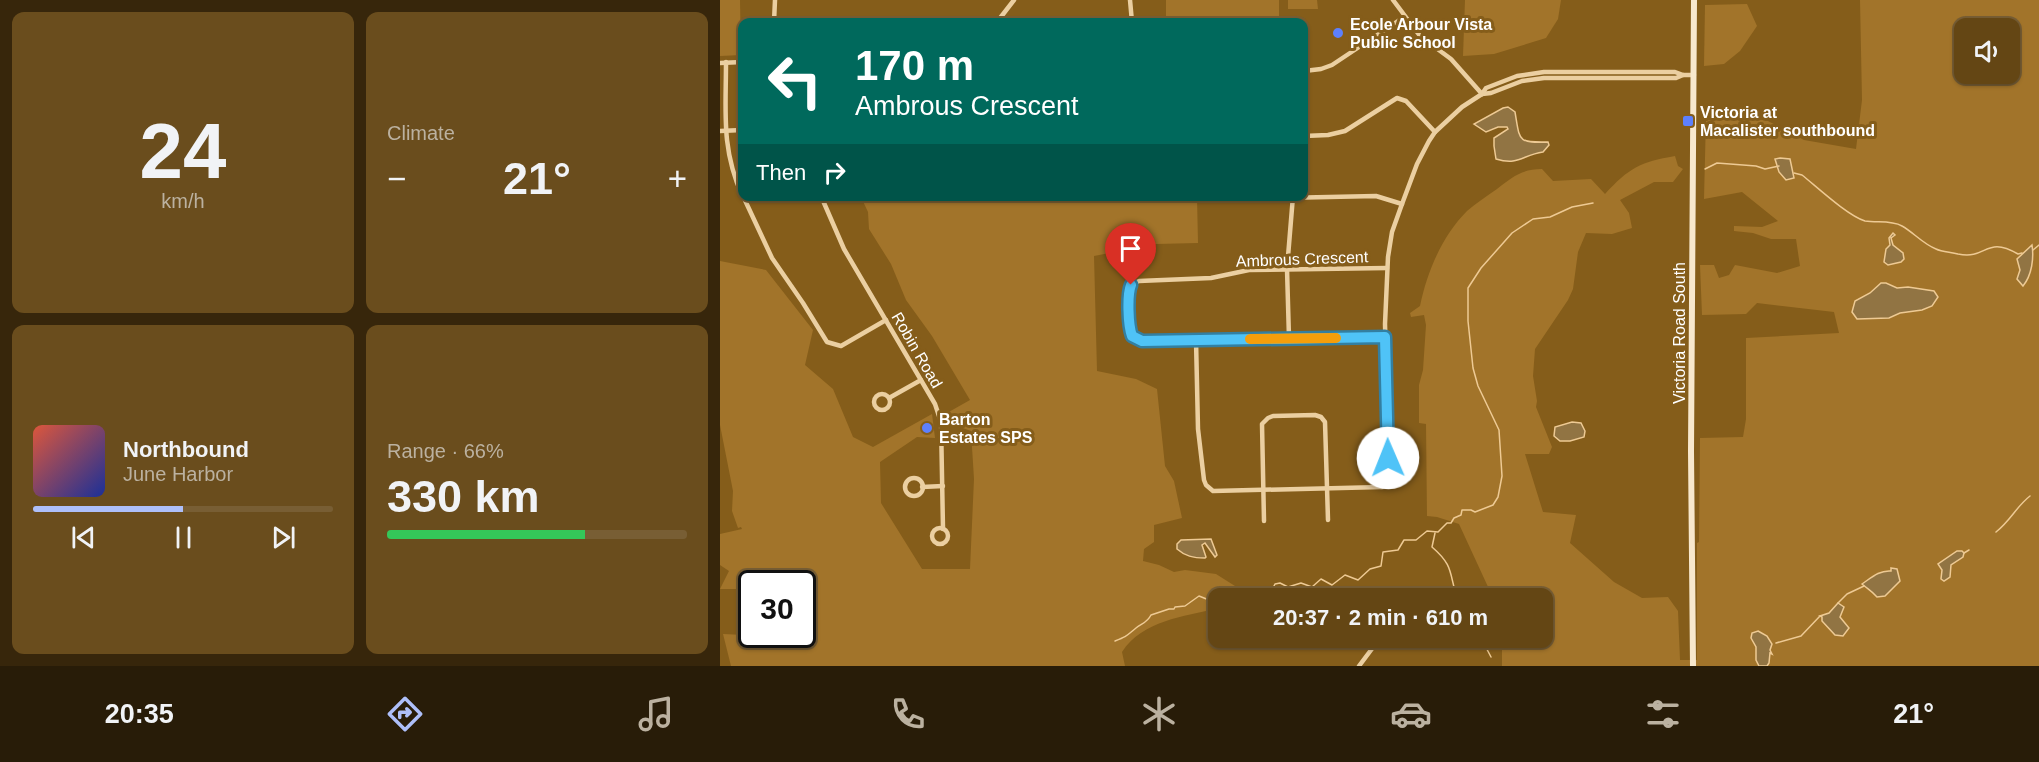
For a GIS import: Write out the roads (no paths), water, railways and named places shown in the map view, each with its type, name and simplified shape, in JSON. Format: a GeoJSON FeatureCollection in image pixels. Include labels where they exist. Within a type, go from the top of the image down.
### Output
{"type":"FeatureCollection","features":[{"type":"Feature","properties":{"kind":"main road","name":"Victoria Road South"},"geometry":{"type":"LineString","coordinates":[[1693,666],[1691,440],[1694,0]]}},
{"type":"Feature","properties":{"kind":"street"},"geometry":{"type":"LineString","coordinates":[[774,18],[775,0]]}},
{"type":"Feature","properties":{"kind":"street"},"geometry":{"type":"LineString","coordinates":[[1000,18],[1014,0]]}},
{"type":"Feature","properties":{"kind":"street"},"geometry":{"type":"LineString","coordinates":[[1130,0],[1132,18]]}},
{"type":"Feature","properties":{"kind":"street"},"geometry":{"type":"LineString","coordinates":[[1393,0],[1425,41],[1451,59],[1482,94]]}},
{"type":"Feature","properties":{"kind":"street"},"geometry":{"type":"LineString","coordinates":[[1308,70],[1332,65],[1404,17]]}},
{"type":"Feature","properties":{"kind":"street"},"geometry":{"type":"LineString","coordinates":[[738,62],[723,63],[723,130],[731,168],[738,184]]}},
{"type":"Feature","properties":{"kind":"street"},"geometry":{"type":"LineString","coordinates":[[1627,72],[1628,78]]}},
{"type":"Feature","properties":{"kind":"street"},"geometry":{"type":"LineString","coordinates":[[1196,340],[1198,429],[1206,485],[1213,491],[1378,488],[1387,482],[1385,337],[1387,268],[1391,239],[1417,164],[1436,132],[1462,107],[1482,94],[1486,88],[1529,73],[1675,72],[1694,75]]}},
{"type":"Feature","properties":{"kind":"street"},"geometry":{"type":"LineString","coordinates":[[1482,94],[1491,93],[1522,81],[1544,78],[1676,78],[1683,75]]}},
{"type":"Feature","properties":{"kind":"street"},"geometry":{"type":"LineString","coordinates":[[1308,136],[1345,131],[1397,98],[1406,101],[1436,132]]}},
{"type":"Feature","properties":{"kind":"street"},"geometry":{"type":"LineString","coordinates":[[1308,198],[1376,196],[1402,204]]}},
{"type":"Feature","properties":{"kind":"street"},"geometry":{"type":"LineString","coordinates":[[745,201],[772,258],[827,342],[841,346],[886,320]]}},
{"type":"Feature","properties":{"kind":"street","name":"Robin Road"},"geometry":{"type":"LineString","coordinates":[[823,201],[844,249],[921,380],[941,422],[943,529]]}},
{"type":"Feature","properties":{"kind":"street"},"geometry":{"type":"LineString","coordinates":[[1289,338],[1287,269],[1293,201]]}},
{"type":"Feature","properties":{"kind":"street","name":"Ambrous Crescent"},"geometry":{"type":"LineString","coordinates":[[1385,337],[1142,341],[1135,338],[1130,330],[1129,291],[1131,285],[1139,281],[1203,279],[1249,270],[1387,268]]}},
{"type":"Feature","properties":{"kind":"street"},"geometry":{"type":"LineString","coordinates":[[889,398],[921,380]]}},
{"type":"Feature","properties":{"kind":"street"},"geometry":{"type":"LineString","coordinates":[[1264,521],[1262,424],[1264,420],[1273,416],[1304,415],[1319,416],[1325,422],[1328,520]]}},
{"type":"Feature","properties":{"kind":"street"},"geometry":{"type":"LineString","coordinates":[[922,487],[943,486]]}},
{"type":"Feature","properties":{"kind":"street"},"geometry":{"type":"LineString","coordinates":[[1359,666],[1372,648]]}},
{"type":"Feature","properties":{"kind":"waterway"},"geometry":{"type":"LineString","coordinates":[[1705,169],[1717,163],[1756,166],[1765,169],[1779,166]]}},
{"type":"Feature","properties":{"kind":"waterway"},"geometry":{"type":"LineString","coordinates":[[1794,173],[1802,175],[1858,218],[1865,221],[1898,224],[1938,250],[1968,255],[1999,247],[2018,254],[2022,253]]}},
{"type":"Feature","properties":{"kind":"waterway"},"geometry":{"type":"LineString","coordinates":[[1273,588],[1275,584],[1280,583],[1288,587],[1301,583],[1312,587],[1321,579],[1332,585],[1345,575],[1358,580],[1370,569],[1381,566],[1383,552],[1398,550],[1404,540],[1416,540],[1427,531],[1438,532],[1447,523],[1451,523],[1454,518],[1461,515],[1462,510],[1475,512],[1493,505],[1498,497],[1502,476],[1499,430],[1478,386],[1473,368],[1468,321],[1468,288],[1481,268],[1512,233],[1533,219],[1550,217],[1572,207],[1593,203]]}},
{"type":"Feature","properties":{"kind":"waterway"},"geometry":{"type":"LineString","coordinates":[[2033,250],[2039,245]]}},
{"type":"Feature","properties":{"kind":"waterway"},"geometry":{"type":"LineString","coordinates":[[1996,532],[2030,496]]}},
{"type":"Feature","properties":{"kind":"waterway"},"geometry":{"type":"LineString","coordinates":[[1435,533],[1432,547],[1444,559],[1454,588]]}},
{"type":"Feature","properties":{"kind":"waterway"},"geometry":{"type":"LineString","coordinates":[[1964,553],[1969,550]]}},
{"type":"Feature","properties":{"kind":"waterway"},"geometry":{"type":"LineString","coordinates":[[1838,603],[1847,594],[1864,586]]}},
{"type":"Feature","properties":{"kind":"waterway"},"geometry":{"type":"LineString","coordinates":[[1115,641],[1127,636],[1151,615],[1185,606],[1199,596],[1208,600]]}},
{"type":"Feature","properties":{"kind":"waterway"},"geometry":{"type":"LineString","coordinates":[[1776,643],[1801,636],[1820,616]]}},
{"type":"Feature","properties":{"kind":"waterway"},"geometry":{"type":"LineString","coordinates":[[1486,648],[1491,657]]}},
{"type":"Feature","properties":{"kind":"place","name":"Ecole Arbour Vista Public School"},"geometry":{"type":"Point","coordinates":[1338,33]}},
{"type":"Feature","properties":{"kind":"place","name":"Victoria at Macalister southbound"},"geometry":{"type":"Point","coordinates":[1688,121]}},
{"type":"Feature","properties":{"kind":"place","name":"Barton Estates SPS"},"geometry":{"type":"Point","coordinates":[927,428]}}]}
